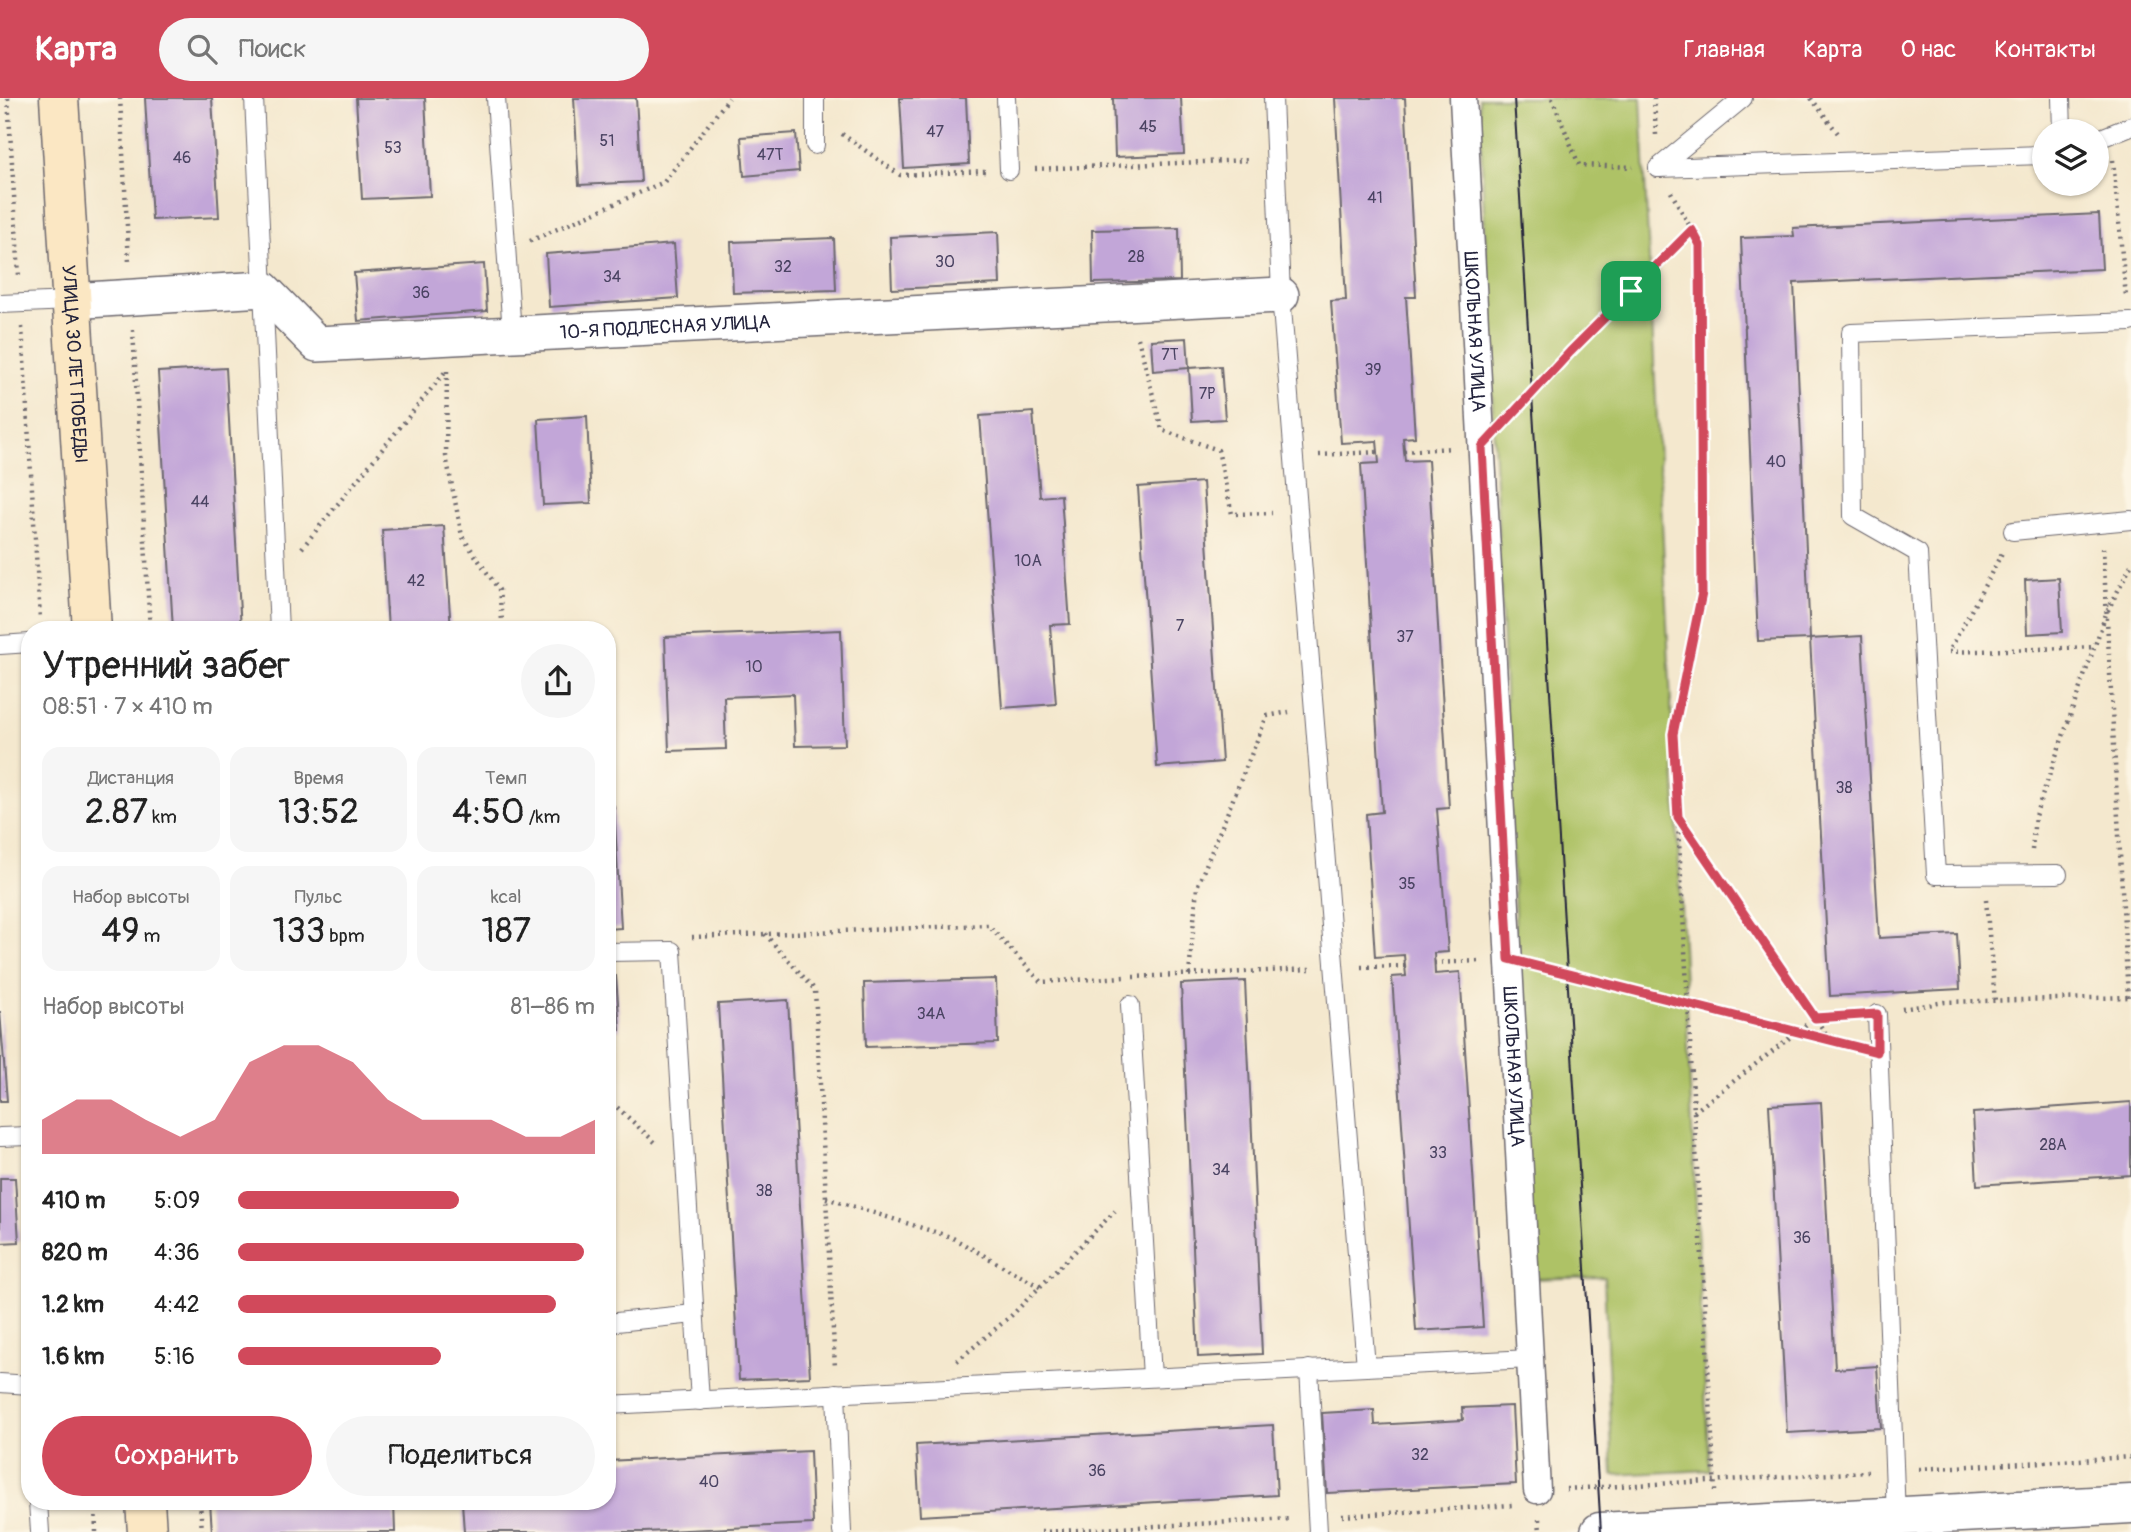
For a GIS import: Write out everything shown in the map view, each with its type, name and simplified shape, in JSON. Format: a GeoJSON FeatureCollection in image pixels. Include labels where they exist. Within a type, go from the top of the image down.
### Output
{"type":"FeatureCollection","features":[{"type":"Feature","properties":{"kind":"main road","name":"УЛИЦА 30 ЛЕТ ПОБЕДЫ"},"geometry":{"type":"LineString","coordinates":[[59,98],[91,621]]}},
{"type":"Feature","properties":{"kind":"main road"},"geometry":{"type":"LineString","coordinates":[[146,1510],[147,1532]]}},
{"type":"Feature","properties":{"kind":"street","name":"ШКОЛЬНАЯ УЛИЦА"},"geometry":{"type":"LineString","coordinates":[[1463,98],[1538,1490]]}},
{"type":"Feature","properties":{"kind":"street"},"geometry":{"type":"LineString","coordinates":[[71,301],[263,289]]}},
{"type":"Feature","properties":{"kind":"street","name":"10-Я ПОДЛЕСНАЯ УЛИЦА"},"geometry":{"type":"LineString","coordinates":[[263,289],[317,344],[1282,295]]}},
{"type":"Feature","properties":{"kind":"street"},"geometry":{"type":"LineString","coordinates":[[1622,1531],[2131,1504]]}},
{"type":"Feature","properties":{"kind":"lane"},"geometry":{"type":"LineString","coordinates":[[254,98],[279,621]]}},
{"type":"Feature","properties":{"kind":"lane"},"geometry":{"type":"LineString","coordinates":[[496,98],[512,334]]}},
{"type":"Feature","properties":{"kind":"lane"},"geometry":{"type":"LineString","coordinates":[[815,98],[815,145]]}},
{"type":"Feature","properties":{"kind":"lane"},"geometry":{"type":"LineString","coordinates":[[1006,98],[1009,170]]}},
{"type":"Feature","properties":{"kind":"lane"},"geometry":{"type":"LineString","coordinates":[[1273,98],[1282,295],[1366,1367]]}},
{"type":"Feature","properties":{"kind":"lane"},"geometry":{"type":"LineString","coordinates":[[1658,168],[1743,98]]}},
{"type":"Feature","properties":{"kind":"lane"},"geometry":{"type":"LineString","coordinates":[[2061,98],[2062,119]]}},
{"type":"Feature","properties":{"kind":"lane"},"geometry":{"type":"LineString","coordinates":[[2109,135],[2131,126]]}},
{"type":"Feature","properties":{"kind":"lane"},"geometry":{"type":"LineString","coordinates":[[1658,168],[2032,155]]}},
{"type":"Feature","properties":{"kind":"lane"},"geometry":{"type":"LineString","coordinates":[[0,304],[71,301]]}},
{"type":"Feature","properties":{"kind":"lane"},"geometry":{"type":"LineString","coordinates":[[2058,874],[1936,875],[1919,553],[1853,516],[1851,333],[2129,322]]}},
{"type":"Feature","properties":{"kind":"lane"},"geometry":{"type":"LineString","coordinates":[[2013,531],[2131,520]]}},
{"type":"Feature","properties":{"kind":"lane"},"geometry":{"type":"LineString","coordinates":[[0,645],[21,644]]}},
{"type":"Feature","properties":{"kind":"lane"},"geometry":{"type":"LineString","coordinates":[[616,952],[672,951],[683,1168],[700,1401]]}},
{"type":"Feature","properties":{"kind":"lane"},"geometry":{"type":"LineString","coordinates":[[1130,1005],[1152,1377]]}},
{"type":"Feature","properties":{"kind":"lane"},"geometry":{"type":"LineString","coordinates":[[1877,1014],[1896,1517]]}},
{"type":"Feature","properties":{"kind":"lane"},"geometry":{"type":"LineString","coordinates":[[0,1137],[21,1136]]}},
{"type":"Feature","properties":{"kind":"lane"},"geometry":{"type":"LineString","coordinates":[[616,1322],[694,1314]]}},
{"type":"Feature","properties":{"kind":"lane"},"geometry":{"type":"LineString","coordinates":[[616,1405],[1530,1359]]}},
{"type":"Feature","properties":{"kind":"lane"},"geometry":{"type":"LineString","coordinates":[[1309,1368],[1318,1532]]}},
{"type":"Feature","properties":{"kind":"lane"},"geometry":{"type":"LineString","coordinates":[[0,1383],[21,1384]]}},
{"type":"Feature","properties":{"kind":"lane"},"geometry":{"type":"LineString","coordinates":[[836,1393],[842,1532]]}},
{"type":"Feature","properties":{"kind":"lane"},"geometry":{"type":"LineString","coordinates":[[39,1510],[40,1532]]}},
{"type":"Feature","properties":{"kind":"path"},"geometry":{"type":"LineString","coordinates":[[8,98],[40,621]]}},
{"type":"Feature","properties":{"kind":"path"},"geometry":{"type":"LineString","coordinates":[[120,98],[149,621]]}},
{"type":"Feature","properties":{"kind":"path"},"geometry":{"type":"LineString","coordinates":[[507,251],[664,182],[729,98]]}},
{"type":"Feature","properties":{"kind":"path"},"geometry":{"type":"LineString","coordinates":[[1552,98],[1579,165],[1658,168],[1700,245],[1702,593],[1673,734],[1717,1526]]}},
{"type":"Feature","properties":{"kind":"path"},"geometry":{"type":"LineString","coordinates":[[1648,98],[1654,103]]}},
{"type":"Feature","properties":{"kind":"path"},"geometry":{"type":"LineString","coordinates":[[1811,98],[1859,161]]}},
{"type":"Feature","properties":{"kind":"path"},"geometry":{"type":"LineString","coordinates":[[2109,174],[2129,322]]}},
{"type":"Feature","properties":{"kind":"path"},"geometry":{"type":"LineString","coordinates":[[1404,451],[1482,447],[1570,352],[1692,230]]}},
{"type":"Feature","properties":{"kind":"path"},"geometry":{"type":"LineString","coordinates":[[1129,303],[1162,430],[1218,450],[1232,514],[1298,512]]}},
{"type":"Feature","properties":{"kind":"path"},"geometry":{"type":"LineString","coordinates":[[277,579],[474,337]]}},
{"type":"Feature","properties":{"kind":"path"},"geometry":{"type":"LineString","coordinates":[[447,370],[446,456],[462,536],[499,590],[502,621]]}},
{"type":"Feature","properties":{"kind":"path"},"geometry":{"type":"LineString","coordinates":[[1294,456],[1378,452]]}},
{"type":"Feature","properties":{"kind":"path"},"geometry":{"type":"LineString","coordinates":[[1694,1112],[1815,1018],[1877,1014],[1945,1002],[2129,997],[2101,523]]}},
{"type":"Feature","properties":{"kind":"path"},"geometry":{"type":"LineString","coordinates":[[1949,652],[2013,531]]}},
{"type":"Feature","properties":{"kind":"path"},"geometry":{"type":"LineString","coordinates":[[2029,874],[2035,816],[2106,614],[2131,565]]}},
{"type":"Feature","properties":{"kind":"path"},"geometry":{"type":"LineString","coordinates":[[1925,652],[2095,647]]}},
{"type":"Feature","properties":{"kind":"path"},"geometry":{"type":"LineString","coordinates":[[1189,975],[1197,887],[1267,716],[1314,707]]}},
{"type":"Feature","properties":{"kind":"path"},"geometry":{"type":"LineString","coordinates":[[1678,817],[1831,1041]]}},
{"type":"Feature","properties":{"kind":"path"},"geometry":{"type":"LineString","coordinates":[[1984,875],[1994,1001]]}},
{"type":"Feature","properties":{"kind":"path"},"geometry":{"type":"LineString","coordinates":[[672,951],[682,938],[988,925],[1041,982],[1405,966]]}},
{"type":"Feature","properties":{"kind":"path"},"geometry":{"type":"LineString","coordinates":[[765,934],[815,990],[836,1393]]}},
{"type":"Feature","properties":{"kind":"path"},"geometry":{"type":"LineString","coordinates":[[1434,963],[1509,959],[1688,1007],[1877,1052]]}},
{"type":"Feature","properties":{"kind":"path"},"geometry":{"type":"LineString","coordinates":[[616,1106],[683,1168]]}},
{"type":"Feature","properties":{"kind":"path"},"geometry":{"type":"LineString","coordinates":[[924,1389],[1012,1315],[1140,1185]]}},
{"type":"Feature","properties":{"kind":"path"},"geometry":{"type":"LineString","coordinates":[[826,1198],[951,1237],[1040,1287]]}},
{"type":"Feature","properties":{"kind":"path"},"geometry":{"type":"LineString","coordinates":[[1538,1490],[2131,1457]]}},
{"type":"Feature","properties":{"kind":"path"},"geometry":{"type":"LineString","coordinates":[[95,1510],[96,1532]]}},
{"type":"Feature","properties":{"kind":"path"},"geometry":{"type":"LineString","coordinates":[[201,1510],[202,1532]]}},
{"type":"Feature","properties":{"kind":"green space"},"geometry":{"type":"Polygon","coordinates":[[[1479,98],[1641,98],[1709,1470],[1613,1475],[1604,1277],[1531,1279],[1479,98]]]}},
{"type":"Feature","properties":{"kind":"building"},"geometry":{"type":"Polygon","coordinates":[[[145,98],[212,98],[219,217],[152,220],[145,98]]]}},
{"type":"Feature","properties":{"kind":"building"},"geometry":{"type":"Polygon","coordinates":[[[356,98],[425,98],[430,196],[362,199],[356,98]]]}},
{"type":"Feature","properties":{"kind":"building"},"geometry":{"type":"Polygon","coordinates":[[[574,98],[636,98],[641,182],[579,185],[574,98]]]}},
{"type":"Feature","properties":{"kind":"building"},"geometry":{"type":"Polygon","coordinates":[[[900,98],[966,98],[969,164],[904,168],[900,98]]]}},
{"type":"Feature","properties":{"kind":"building"},"geometry":{"type":"Polygon","coordinates":[[[1113,98],[1181,98],[1184,154],[1115,157],[1113,98]]]}},
{"type":"Feature","properties":{"kind":"building"},"geometry":{"type":"Polygon","coordinates":[[[1335,98],[1405,98],[1416,297],[1406,297],[1415,437],[1403,438],[1405,461],[1428,460],[1449,808],[1437,809],[1448,952],[1434,953],[1435,974],[1460,972],[1483,1327],[1416,1331],[1392,977],[1406,976],[1404,955],[1375,957],[1366,814],[1382,812],[1361,464],[1379,463],[1377,441],[1341,443],[1331,301],[1346,300],[1335,98]]]}},
{"type":"Feature","properties":{"kind":"building"},"geometry":{"type":"Polygon","coordinates":[[[796,133],[799,171],[744,176],[741,137],[796,133]]]}},
{"type":"Feature","properties":{"kind":"building"},"geometry":{"type":"Polygon","coordinates":[[[2099,214],[2102,269],[1794,283],[1810,639],[1758,641],[1741,238],[1794,236],[1793,228],[2099,214]]]}},
{"type":"Feature","properties":{"kind":"building"},"geometry":{"type":"Polygon","coordinates":[[[1179,228],[1180,281],[1093,283],[1092,230],[1179,228]]]}},
{"type":"Feature","properties":{"kind":"building"},"geometry":{"type":"Polygon","coordinates":[[[998,232],[1000,284],[892,289],[890,237],[998,232]]]}},
{"type":"Feature","properties":{"kind":"building"},"geometry":{"type":"Polygon","coordinates":[[[834,238],[836,290],[733,293],[731,242],[834,238]]]}},
{"type":"Feature","properties":{"kind":"building"},"geometry":{"type":"Polygon","coordinates":[[[674,244],[678,298],[549,307],[546,254],[674,244]]]}},
{"type":"Feature","properties":{"kind":"building"},"geometry":{"type":"Polygon","coordinates":[[[484,264],[487,311],[358,321],[354,273],[484,264]]]}},
{"type":"Feature","properties":{"kind":"building"},"geometry":{"type":"Polygon","coordinates":[[[1187,338],[1189,368],[1153,371],[1151,340],[1187,338]]]}},
{"type":"Feature","properties":{"kind":"building"},"geometry":{"type":"Polygon","coordinates":[[[1221,366],[1225,419],[1192,421],[1189,368],[1221,366]]]}},
{"type":"Feature","properties":{"kind":"building"},"geometry":{"type":"Polygon","coordinates":[[[226,368],[240,621],[172,621],[158,372],[226,368]]]}},
{"type":"Feature","properties":{"kind":"building"},"geometry":{"type":"Polygon","coordinates":[[[1033,412],[1040,497],[1061,495],[1070,624],[1050,625],[1056,704],[1002,708],[980,416],[1033,412]]]}},
{"type":"Feature","properties":{"kind":"building"},"geometry":{"type":"Polygon","coordinates":[[[587,416],[591,503],[543,505],[538,419],[587,416]]]}},
{"type":"Feature","properties":{"kind":"building"},"geometry":{"type":"Polygon","coordinates":[[[1203,482],[1222,762],[1157,767],[1138,487],[1203,482]]]}},
{"type":"Feature","properties":{"kind":"building"},"geometry":{"type":"Polygon","coordinates":[[[444,526],[450,621],[387,621],[382,530],[444,526]]]}},
{"type":"Feature","properties":{"kind":"building"},"geometry":{"type":"Polygon","coordinates":[[[2059,578],[2062,632],[2027,634],[2025,580],[2059,578]]]}},
{"type":"Feature","properties":{"kind":"building"},"geometry":{"type":"Polygon","coordinates":[[[841,630],[845,745],[795,746],[793,694],[724,697],[726,749],[669,751],[665,637],[841,630]]]}},
{"type":"Feature","properties":{"kind":"building"},"geometry":{"type":"Polygon","coordinates":[[[1862,636],[1879,938],[1957,934],[1960,989],[1830,996],[1810,639],[1862,636]]]}},
{"type":"Feature","properties":{"kind":"building"},"geometry":{"type":"Polygon","coordinates":[[[616,841],[621,928],[616,928],[616,841]]]}},
{"type":"Feature","properties":{"kind":"building"},"geometry":{"type":"Polygon","coordinates":[[[616,976],[620,1030],[616,1030],[616,976]]]}},
{"type":"Feature","properties":{"kind":"building"},"geometry":{"type":"Polygon","coordinates":[[[996,979],[998,1043],[866,1047],[864,983],[996,979]]]}},
{"type":"Feature","properties":{"kind":"building"},"geometry":{"type":"Polygon","coordinates":[[[1245,981],[1262,1354],[1198,1357],[1181,984],[1245,981]]]}},
{"type":"Feature","properties":{"kind":"building"},"geometry":{"type":"Polygon","coordinates":[[[788,1000],[810,1377],[739,1380],[718,1004],[788,1000]]]}},
{"type":"Feature","properties":{"kind":"building"},"geometry":{"type":"Polygon","coordinates":[[[0,1011],[7,1101],[0,1101],[0,1011]]]}},
{"type":"Feature","properties":{"kind":"building"},"geometry":{"type":"Polygon","coordinates":[[[1821,1102],[1835,1369],[1877,1366],[1881,1428],[1787,1433],[1769,1105],[1821,1102]]]}},
{"type":"Feature","properties":{"kind":"building"},"geometry":{"type":"Polygon","coordinates":[[[2131,1102],[2131,1175],[1977,1185],[1973,1113],[2131,1102]]]}},
{"type":"Feature","properties":{"kind":"building"},"geometry":{"type":"Polygon","coordinates":[[[0,1178],[15,1178],[19,1242],[0,1243],[0,1178]]]}},
{"type":"Feature","properties":{"kind":"building"},"geometry":{"type":"Polygon","coordinates":[[[1512,1406],[1516,1484],[1327,1493],[1322,1413],[1374,1410],[1375,1425],[1463,1420],[1462,1408],[1512,1406]]]}},
{"type":"Feature","properties":{"kind":"building"},"geometry":{"type":"Polygon","coordinates":[[[1273,1425],[1277,1495],[920,1516],[916,1445],[1273,1425]]]}},
{"type":"Feature","properties":{"kind":"building"},"geometry":{"type":"Polygon","coordinates":[[[810,1451],[813,1524],[644,1532],[464,1532],[463,1510],[616,1510],[616,1461],[810,1451]]]}},
{"type":"Feature","properties":{"kind":"building"},"geometry":{"type":"Polygon","coordinates":[[[211,1510],[394,1510],[395,1532],[212,1532],[211,1510]]]}},
{"type":"Feature","properties":{"kind":"tram line"},"geometry":{"type":"LineString","coordinates":[[1514,98],[1601,1532]]}},
{"type":"Feature","properties":{"kind":"route"},"geometry":{"type":"LineString","coordinates":[[1692,230],[1700,245],[1702,593],[1673,734],[1678,817],[1815,1018],[1877,1014],[1877,1052],[1688,1007],[1509,959],[1482,447],[1631,291],[1692,230]]}}]}
